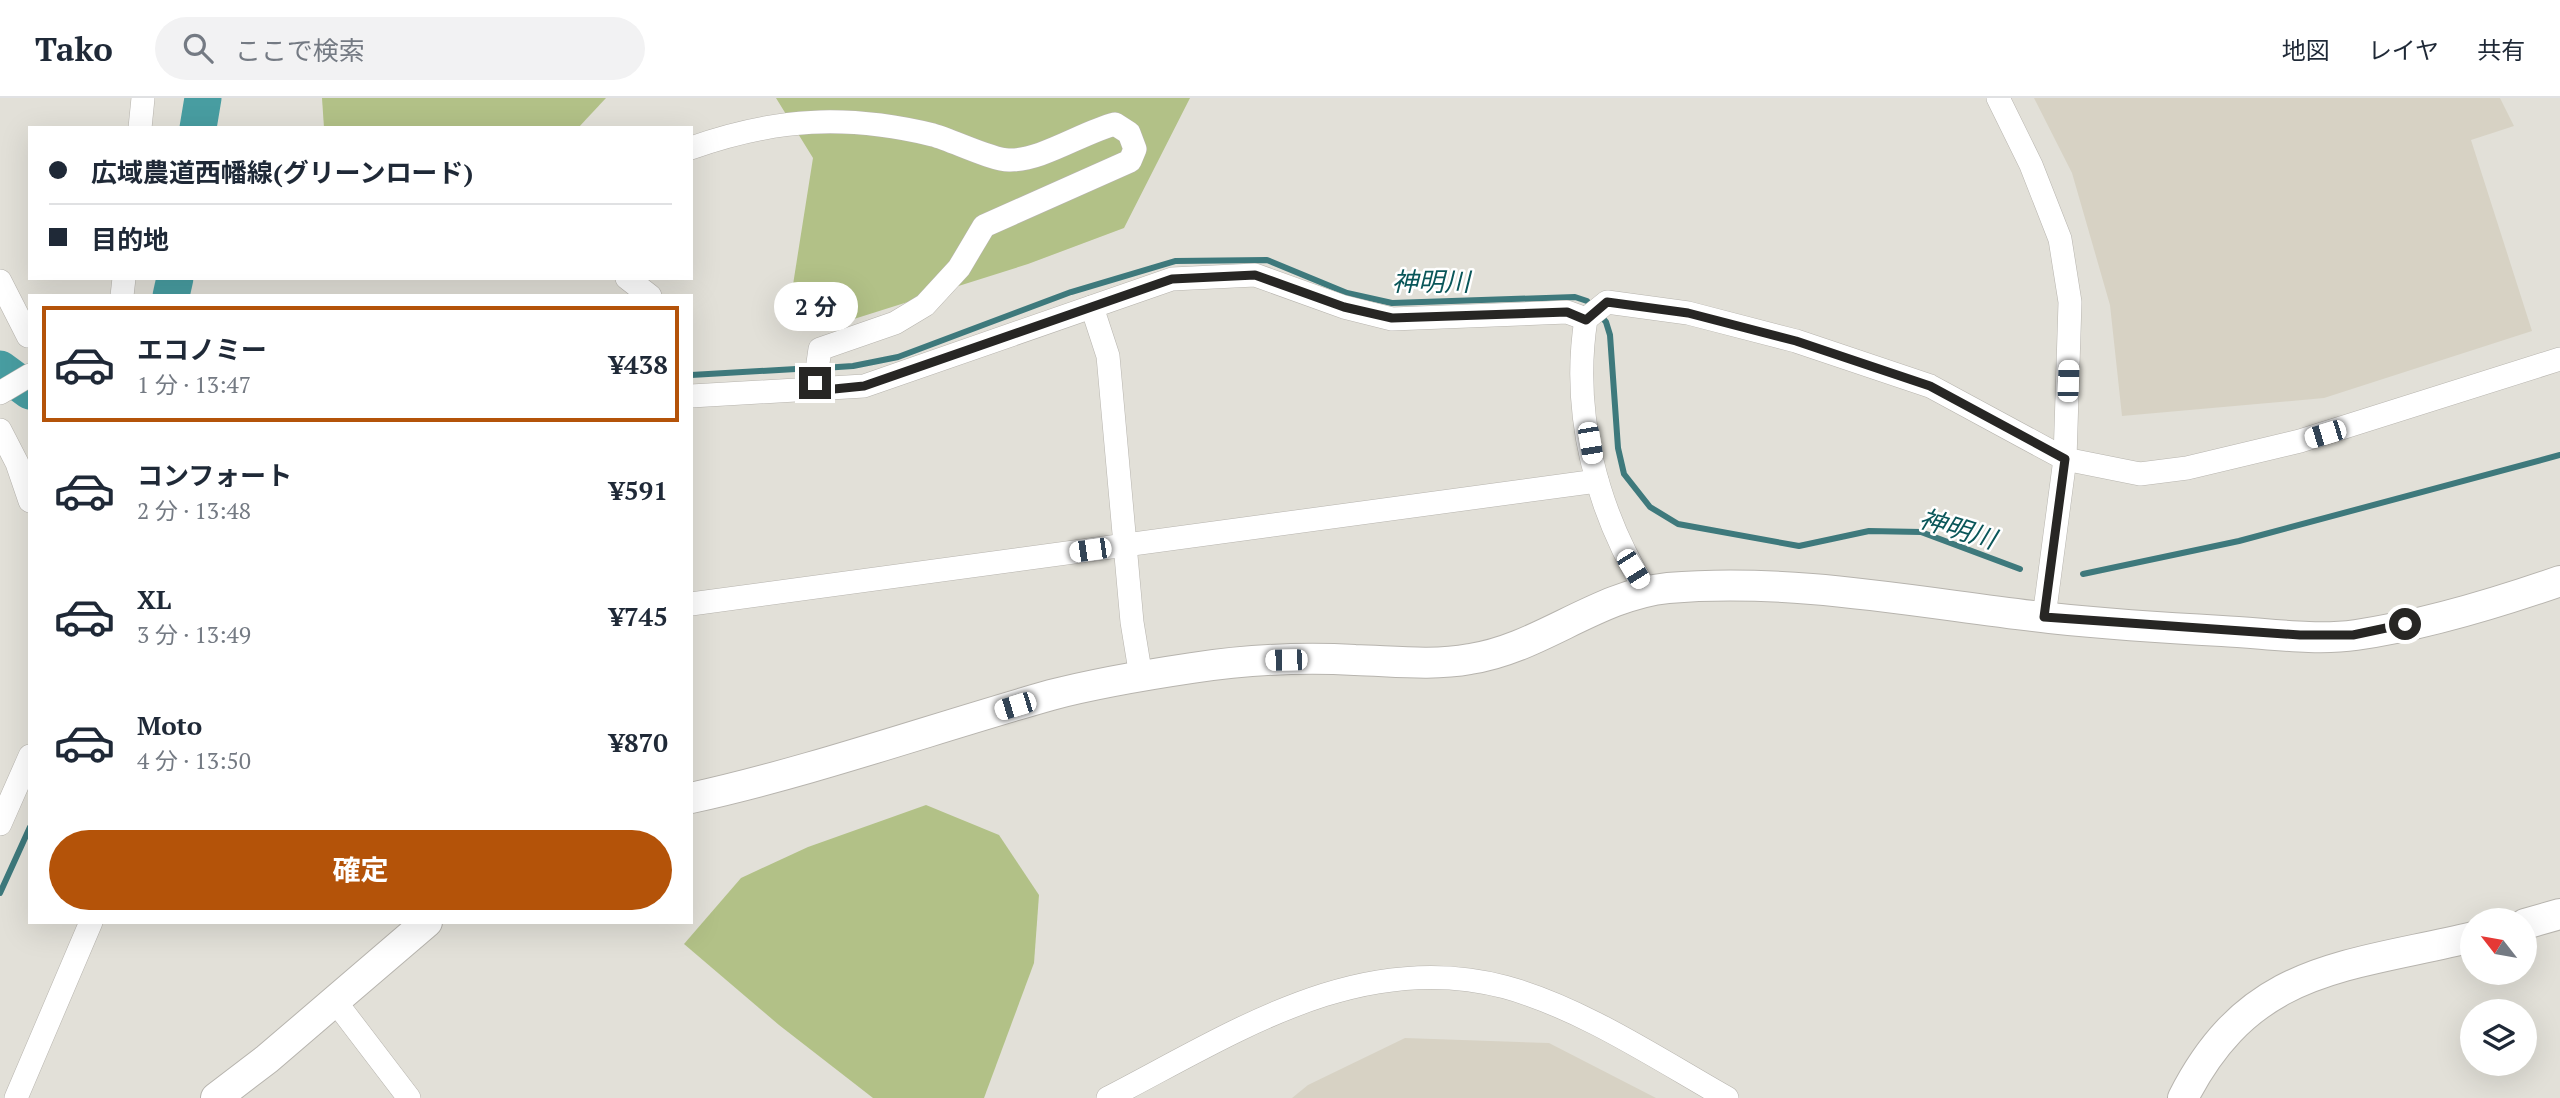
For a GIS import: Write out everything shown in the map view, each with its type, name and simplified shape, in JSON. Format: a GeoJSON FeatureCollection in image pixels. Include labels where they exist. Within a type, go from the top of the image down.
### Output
{"type":"FeatureCollection","features":[{"type":"Feature","properties":{"kind":"street"},"geometry":{"type":"LineString","coordinates":[[140,126],[143,98]]}},
{"type":"Feature","properties":{"kind":"street"},"geometry":{"type":"LineString","coordinates":[[1998,98],[2031,165],[2060,239],[2070,302],[2065,459],[2044,617]]}},
{"type":"Feature","properties":{"kind":"street"},"geometry":{"type":"LineString","coordinates":[[693,148],[718,139],[796,122],[844,120],[895,126],[954,141],[1008,160],[1030,158],[1096,128],[1115,124],[1129,133],[1135,149],[1130,161],[984,226],[958,268],[925,305],[895,323],[820,349],[816,378]]}},
{"type":"Feature","properties":{"kind":"street"},"geometry":{"type":"LineString","coordinates":[[693,396],[816,378],[864,386],[1172,279],[1255,275],[1344,307],[1392,318],[1567,312],[1586,320]]}},
{"type":"Feature","properties":{"kind":"street"},"geometry":{"type":"LineString","coordinates":[[630,280],[647,294]]}},
{"type":"Feature","properties":{"kind":"street"},"geometry":{"type":"LineString","coordinates":[[0,281],[28,334]]}},
{"type":"Feature","properties":{"kind":"street"},"geometry":{"type":"LineString","coordinates":[[1647,592],[1624,555],[1597,481],[1580,376],[1586,320],[1607,302],[1688,313],[1796,341],[1930,386],[2065,459],[2140,474],[2187,468],[2300,441],[2560,359]]}},
{"type":"Feature","properties":{"kind":"street"},"geometry":{"type":"LineString","coordinates":[[1092,307],[1108,356],[1124,546],[1141,677]]}},
{"type":"Feature","properties":{"kind":"street"},"geometry":{"type":"LineString","coordinates":[[0,393],[28,376]]}},
{"type":"Feature","properties":{"kind":"street"},"geometry":{"type":"LineString","coordinates":[[0,430],[17,463],[28,495]]}},
{"type":"Feature","properties":{"kind":"street"},"geometry":{"type":"LineString","coordinates":[[693,604],[1597,481]]}},
{"type":"Feature","properties":{"kind":"street"},"geometry":{"type":"LineString","coordinates":[[693,797],[884,746],[1056,694],[1141,677],[1198,667],[1265,661],[1350,659],[1421,663],[1473,659],[1511,647],[1573,619],[1647,592],[1737,586],[1822,591],[1938,601],[2044,617],[2185,629],[2353,635],[2494,604],[2560,581]]}},
{"type":"Feature","properties":{"kind":"street"},"geometry":{"type":"LineString","coordinates":[[0,824],[28,761]]}},
{"type":"Feature","properties":{"kind":"street"},"geometry":{"type":"LineString","coordinates":[[2538,920],[2560,914]]}},
{"type":"Feature","properties":{"kind":"street"},"geometry":{"type":"LineString","coordinates":[[16,1098],[90,924]]}},
{"type":"Feature","properties":{"kind":"street"},"geometry":{"type":"LineString","coordinates":[[216,1098],[425,924]]}},
{"type":"Feature","properties":{"kind":"street"},"geometry":{"type":"LineString","coordinates":[[2183,1098],[2208,1052],[2222,1035],[2263,1000],[2287,985],[2313,975],[2460,940]]}},
{"type":"Feature","properties":{"kind":"street"},"geometry":{"type":"LineString","coordinates":[[1108,1098],[1266,1016],[1349,985],[1403,978],[1450,979],[1505,987],[1588,1020],[1727,1098]]}},
{"type":"Feature","properties":{"kind":"street"},"geometry":{"type":"LineString","coordinates":[[335,1000],[409,1098]]}},
{"type":"Feature","properties":{"kind":"shaded area"},"geometry":{"type":"Polygon","coordinates":[[[2034,98],[2500,98],[2514,126],[2471,140],[2532,331],[2324,398],[2122,416],[2110,305],[2072,173],[2034,98]]]}},
{"type":"Feature","properties":{"kind":"shaded area"},"geometry":{"type":"Polygon","coordinates":[[[1405,1038],[1549,1043],[1656,1098],[1292,1098],[1308,1085],[1405,1038]]]}},
{"type":"Feature","properties":{"kind":"green space"},"geometry":{"type":"Polygon","coordinates":[[[322,98],[606,98],[580,126],[324,126],[322,98]]]}},
{"type":"Feature","properties":{"kind":"green space"},"geometry":{"type":"Polygon","coordinates":[[[776,98],[1190,98],[1124,228],[1028,264],[838,324],[792,291],[813,158],[776,98]]]}},
{"type":"Feature","properties":{"kind":"green space"},"geometry":{"type":"Polygon","coordinates":[[[926,805],[999,835],[1039,895],[1034,963],[984,1098],[873,1098],[779,1025],[684,944],[741,878],[808,847],[926,805]]]}},
{"type":"Feature","properties":{"kind":"waterway"},"geometry":{"type":"LineString","coordinates":[[198,126],[203,98]]}},
{"type":"Feature","properties":{"kind":"waterway","name":"神明川"},"geometry":{"type":"LineString","coordinates":[[823,368],[853,366],[898,357],[1071,292],[1175,261],[1267,260],[1347,293],[1392,303],[1575,297],[1587,301],[1593,307]]}},
{"type":"Feature","properties":{"kind":"waterway"},"geometry":{"type":"LineString","coordinates":[[171,294],[175,280]]}},
{"type":"Feature","properties":{"kind":"waterway","name":"神明川"},"geometry":{"type":"LineString","coordinates":[[1600,315],[1606,322],[1610,335],[1618,448],[1624,474],[1650,507],[1678,524],[1799,546],[1869,531],[1921,532],[2020,569]]}},
{"type":"Feature","properties":{"kind":"waterway","name":"神明川"},"geometry":{"type":"LineString","coordinates":[[693,375],[813,368]]}},
{"type":"Feature","properties":{"kind":"waterway"},"geometry":{"type":"LineString","coordinates":[[0,369],[28,390]]}},
{"type":"Feature","properties":{"kind":"waterway","name":"神明川"},"geometry":{"type":"LineString","coordinates":[[2083,574],[2239,541],[2560,455]]}},
{"type":"Feature","properties":{"kind":"waterway"},"geometry":{"type":"LineString","coordinates":[[0,893],[28,831]]}},
{"type":"Feature","properties":{"kind":"route"},"geometry":{"type":"LineString","coordinates":[[815,383],[814,391],[864,386],[1172,279],[1255,275],[1344,307],[1392,318],[1567,312],[1586,320],[1607,302],[1688,313],[1796,341],[1930,386],[2065,459],[2044,617],[2300,635],[2353,635],[2405,624]]}}]}
